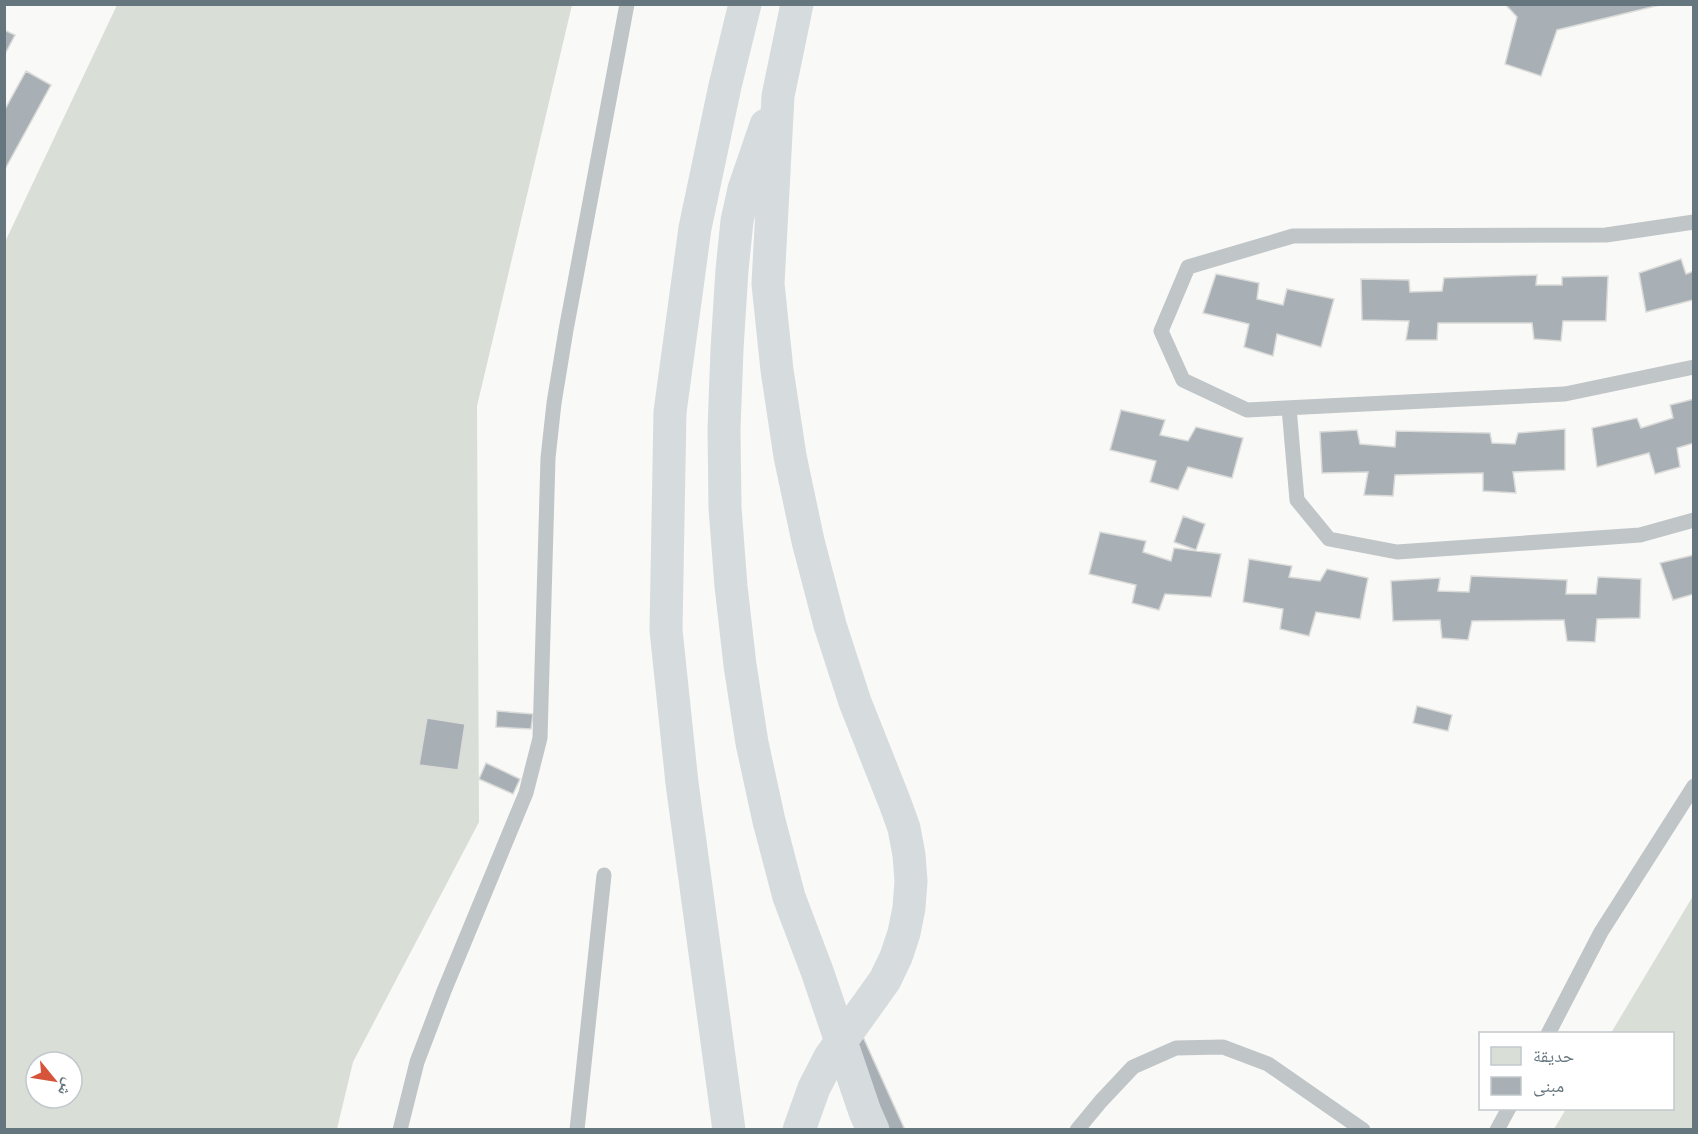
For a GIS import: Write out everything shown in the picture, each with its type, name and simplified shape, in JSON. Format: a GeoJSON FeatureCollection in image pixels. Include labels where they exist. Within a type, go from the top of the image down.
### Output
{"type":"FeatureCollection","features":[{"type":"Feature","properties":{"kind":"highway"},"geometry":{"type":"LineString","coordinates":[[729,1130],[682,783],[666,630],[670,412],[695,228],[745,4]]}},
{"type":"Feature","properties":{"kind":"highway"},"geometry":{"type":"LineString","coordinates":[[797,4],[778,96],[768,284],[777,370],[790,456],[808,541],[830,625],[855,702],[904,828],[911,881],[904,933],[896,957],[885,980],[830,1057],[814,1088],[799,1130]]}},
{"type":"Feature","properties":{"kind":"highway"},"geometry":{"type":"LineString","coordinates":[[725,86],[730,187],[737,221]]}},
{"type":"Feature","properties":{"kind":"highway"},"geometry":{"type":"LineString","coordinates":[[778,96],[754,158],[737,221],[727,349],[724,429],[732,598],[752,743],[789,897],[873,1130]]}},
{"type":"Feature","properties":{"kind":"lane"},"geometry":{"type":"LineString","coordinates":[[400,1130],[417,1062],[526,793],[540,738],[548,458],[553,414],[566,330],[627,4]]}},
{"type":"Feature","properties":{"kind":"lane"},"geometry":{"type":"LineString","coordinates":[[1694,222],[1606,235],[1293,236],[1188,267],[1161,331],[1183,380],[1247,410],[1565,394],[1694,368]]}},
{"type":"Feature","properties":{"kind":"lane"},"geometry":{"type":"LineString","coordinates":[[1289,408],[1297,500],[1329,539],[1396,552],[1641,535],[1694,520]]}},
{"type":"Feature","properties":{"kind":"lane"},"geometry":{"type":"LineString","coordinates":[[1549,1032],[1601,932],[1694,786]]}},
{"type":"Feature","properties":{"kind":"lane"},"geometry":{"type":"LineString","coordinates":[[577,1130],[604,875]]}},
{"type":"Feature","properties":{"kind":"lane"},"geometry":{"type":"LineString","coordinates":[[1077,1130],[1133,1067],[1176,1048],[1223,1047],[1268,1064],[1363,1130]]}},
{"type":"Feature","properties":{"kind":"lane"},"geometry":{"type":"LineString","coordinates":[[1497,1130],[1508,1110]]}},
{"type":"Feature","properties":{"kind":"green space"},"geometry":{"type":"Polygon","coordinates":[[[117,5],[572,5],[477,406],[479,822],[353,1062],[337,1129],[5,1130],[5,242],[117,5]]]}},
{"type":"Feature","properties":{"kind":"green space"},"geometry":{"type":"Polygon","coordinates":[[[1693,896],[1693,1129],[1554,1129],[1565,1110],[1674,1110],[1674,1032],[1612,1032],[1693,896]]]}},
{"type":"Feature","properties":{"kind":"building"},"geometry":{"type":"Polygon","coordinates":[[[1505,4],[1664,4],[1557,30],[1541,76],[1505,64],[1517,17],[1505,4]]]}},
{"type":"Feature","properties":{"kind":"building"},"geometry":{"type":"Polygon","coordinates":[[[4,30],[15,35],[4,56],[4,30]]]}},
{"type":"Feature","properties":{"kind":"building"},"geometry":{"type":"Polygon","coordinates":[[[26,71],[51,85],[4,171],[4,111],[26,71]]]}},
{"type":"Feature","properties":{"kind":"building"},"geometry":{"type":"Polygon","coordinates":[[[1681,259],[1686,274],[1694,271],[1694,308],[1693,300],[1646,312],[1639,273],[1681,259]]]}},
{"type":"Feature","properties":{"kind":"building"},"geometry":{"type":"Polygon","coordinates":[[[1216,274],[1259,283],[1257,299],[1283,305],[1287,289],[1334,299],[1321,347],[1277,334],[1273,356],[1244,347],[1249,324],[1203,313],[1216,274]]]}},
{"type":"Feature","properties":{"kind":"building"},"geometry":{"type":"Polygon","coordinates":[[[1537,275],[1536,285],[1562,285],[1562,277],[1608,276],[1606,321],[1563,321],[1561,341],[1534,339],[1532,323],[1438,323],[1437,340],[1406,340],[1409,321],[1362,320],[1361,279],[1409,280],[1410,292],[1442,291],[1444,278],[1537,275]]]}},
{"type":"Feature","properties":{"kind":"building"},"geometry":{"type":"Polygon","coordinates":[[[1694,399],[1694,443],[1677,448],[1680,467],[1655,474],[1649,453],[1597,467],[1592,428],[1637,418],[1641,428],[1673,418],[1670,405],[1694,399]]]}},
{"type":"Feature","properties":{"kind":"building"},"geometry":{"type":"Polygon","coordinates":[[[1121,410],[1165,420],[1160,435],[1188,441],[1196,427],[1243,438],[1232,478],[1188,467],[1178,490],[1150,482],[1156,461],[1110,450],[1121,410]]]}},
{"type":"Feature","properties":{"kind":"building"},"geometry":{"type":"Polygon","coordinates":[[[1565,429],[1565,470],[1513,472],[1516,493],[1483,491],[1483,473],[1395,475],[1393,496],[1364,495],[1368,472],[1322,473],[1320,432],[1357,430],[1360,444],[1395,447],[1396,431],[1490,433],[1492,443],[1515,444],[1518,433],[1565,429]]]}},
{"type":"Feature","properties":{"kind":"building"},"geometry":{"type":"Polygon","coordinates":[[[1183,516],[1205,524],[1196,550],[1174,542],[1183,516]]]}},
{"type":"Feature","properties":{"kind":"building"},"geometry":{"type":"Polygon","coordinates":[[[1100,532],[1146,541],[1143,552],[1171,561],[1174,548],[1221,554],[1211,597],[1165,594],[1159,610],[1132,603],[1136,585],[1089,574],[1100,532]]]}},
{"type":"Feature","properties":{"kind":"building"},"geometry":{"type":"Polygon","coordinates":[[[1694,555],[1694,594],[1673,600],[1660,563],[1694,555]]]}},
{"type":"Feature","properties":{"kind":"building"},"geometry":{"type":"Polygon","coordinates":[[[1249,559],[1292,566],[1289,577],[1320,581],[1327,569],[1368,578],[1360,619],[1316,612],[1309,636],[1280,629],[1283,609],[1243,602],[1249,559]]]}},
{"type":"Feature","properties":{"kind":"building"},"geometry":{"type":"Polygon","coordinates":[[[1471,576],[1567,580],[1566,594],[1596,594],[1598,577],[1641,579],[1640,618],[1597,619],[1595,642],[1567,641],[1564,620],[1472,621],[1468,640],[1442,638],[1440,620],[1393,621],[1391,581],[1440,578],[1438,591],[1469,592],[1471,576]]]}},
{"type":"Feature","properties":{"kind":"building"},"geometry":{"type":"Polygon","coordinates":[[[1417,706],[1452,715],[1448,731],[1413,723],[1417,706]]]}},
{"type":"Feature","properties":{"kind":"building"},"geometry":{"type":"Polygon","coordinates":[[[497,711],[533,714],[531,729],[496,727],[497,711]]]}},
{"type":"Feature","properties":{"kind":"building"},"geometry":{"type":"Polygon","coordinates":[[[427,718],[465,724],[458,770],[419,765],[427,718]]]}},
{"type":"Feature","properties":{"kind":"building"},"geometry":{"type":"Polygon","coordinates":[[[486,763],[520,779],[513,794],[479,779],[486,763]]]}},
{"type":"Feature","properties":{"kind":"building"},"geometry":{"type":"Polygon","coordinates":[[[850,1008],[905,1130],[871,1130],[850,1008]]]}}]}
